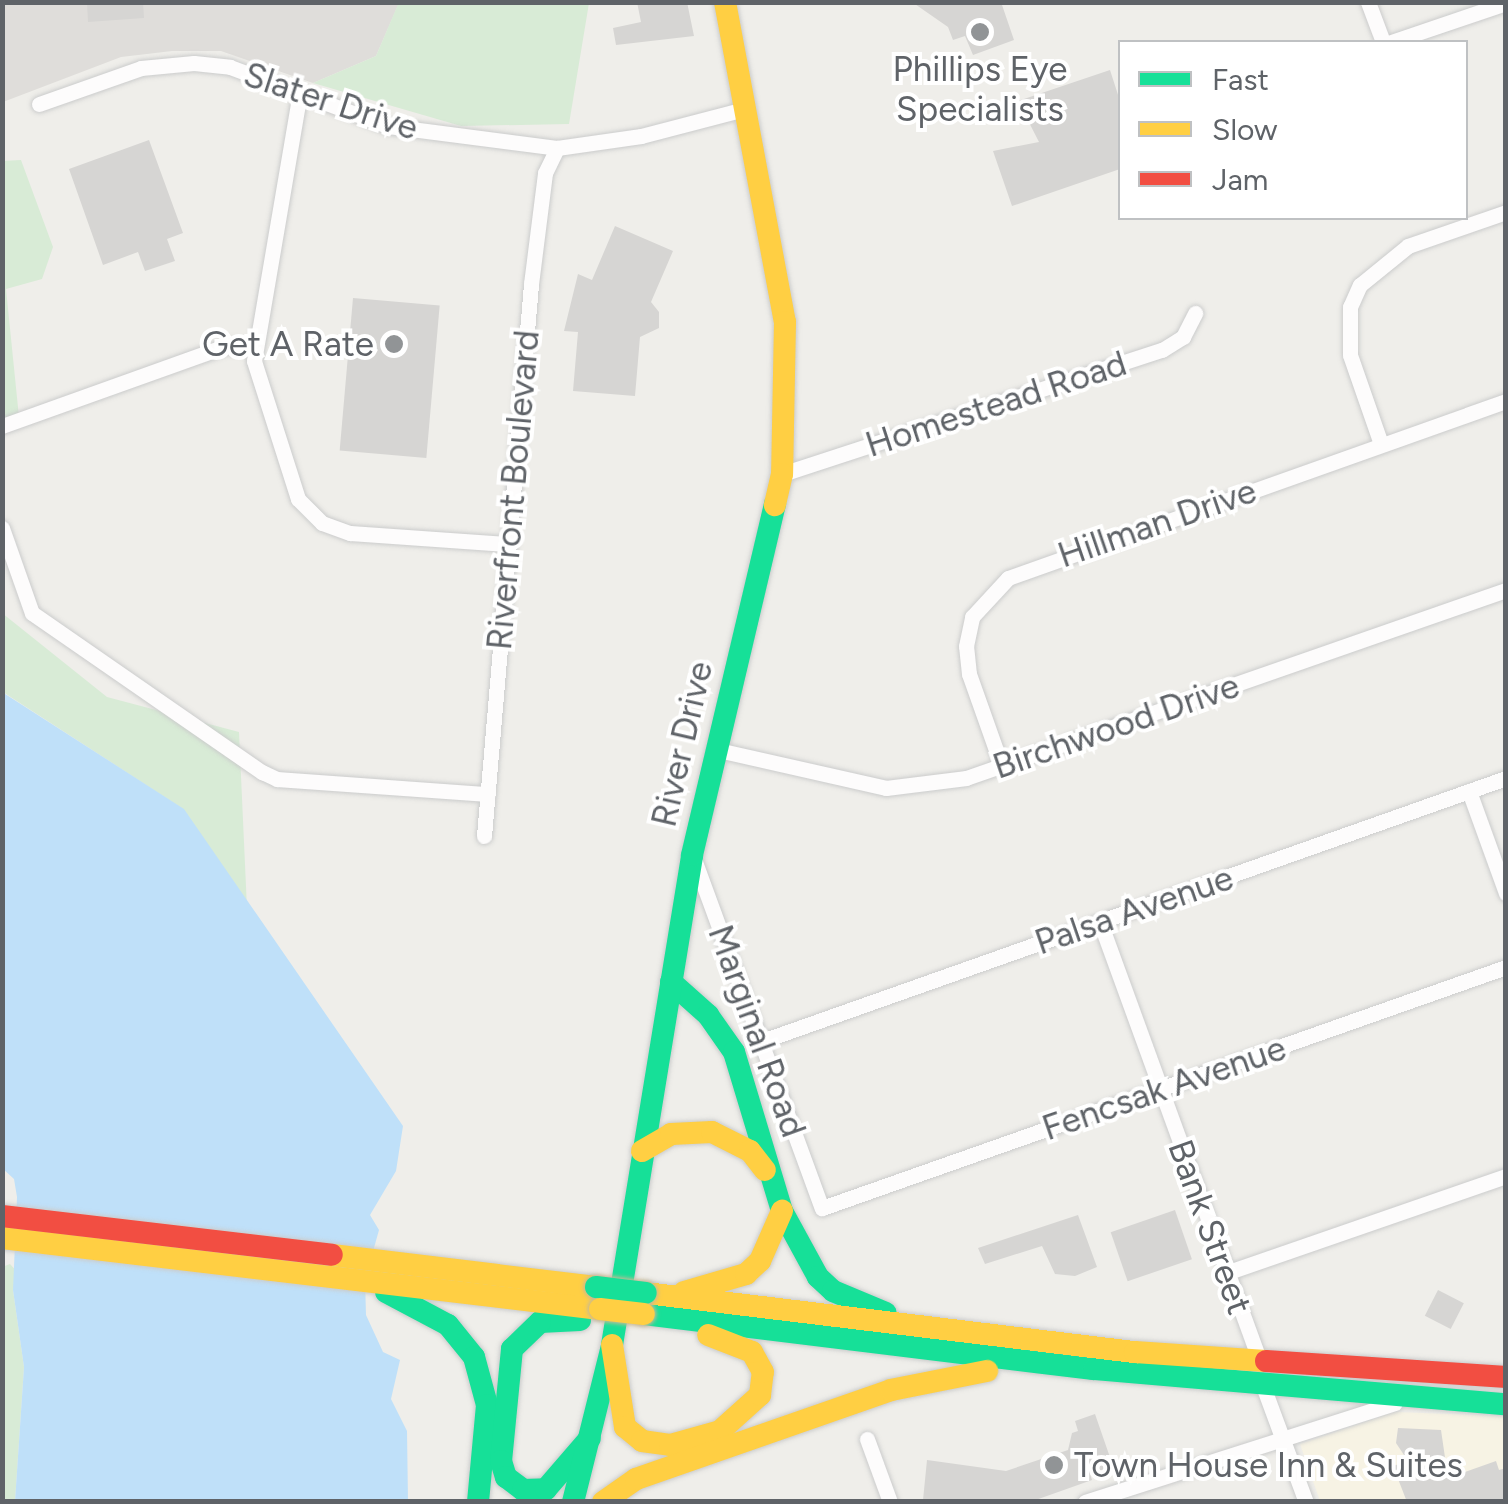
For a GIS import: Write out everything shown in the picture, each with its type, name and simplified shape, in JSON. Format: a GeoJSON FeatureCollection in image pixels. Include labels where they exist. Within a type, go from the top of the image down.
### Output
{"type":"FeatureCollection","features":[{"type":"Feature","properties":{"kind":"main road","name":"River Drive"},"geometry":{"type":"LineString","coordinates":[[573,1502],[612,1346],[692,855],[782,474],[785,322],[725,2]]}},
{"type":"Feature","properties":{"kind":"main road"},"geometry":{"type":"LineString","coordinates":[[671,982],[708,1014],[734,1052],[782,1211],[812,1268],[833,1291],[934,1331]]}},
{"type":"Feature","properties":{"kind":"main road"},"geometry":{"type":"LineString","coordinates":[[642,1151],[671,1134],[712,1132],[750,1151],[772,1180]]}},
{"type":"Feature","properties":{"kind":"main road"},"geometry":{"type":"LineString","coordinates":[[652,1301],[746,1274],[760,1261],[782,1211]]}},
{"type":"Feature","properties":{"kind":"main road"},"geometry":{"type":"LineString","coordinates":[[2,1212],[412,1285],[456,1334],[482,1376],[487,1405],[478,1502]]}},
{"type":"Feature","properties":{"kind":"main road"},"geometry":{"type":"LineString","coordinates":[[2,1238],[412,1285],[652,1301],[1260,1362],[1504,1377]]}},
{"type":"Feature","properties":{"kind":"main road"},"geometry":{"type":"LineString","coordinates":[[2,1257],[53,1243]]}},
{"type":"Feature","properties":{"kind":"main road"},"geometry":{"type":"LineString","coordinates":[[590,1438],[546,1489],[523,1490],[506,1476],[507,1367],[516,1342],[540,1322],[582,1320],[598,1298]]}},
{"type":"Feature","properties":{"kind":"main road"},"geometry":{"type":"LineString","coordinates":[[612,1346],[618,1401],[630,1432],[659,1445],[708,1436],[750,1408],[763,1372],[746,1348],[652,1301]]}},
{"type":"Feature","properties":{"kind":"main road"},"geometry":{"type":"LineString","coordinates":[[681,1318],[1047,1364],[1264,1386],[1506,1404]]}},
{"type":"Feature","properties":{"kind":"main road"},"geometry":{"type":"LineString","coordinates":[[604,1502],[636,1479],[925,1379],[1047,1364]]}},
{"type":"Feature","properties":{"kind":"street"},"geometry":{"type":"LineString","coordinates":[[1368,2],[1382,40]]}},
{"type":"Feature","properties":{"kind":"street"},"geometry":{"type":"LineString","coordinates":[[1397,40],[1506,3]]}},
{"type":"Feature","properties":{"kind":"street","name":"Slater Drive"},"geometry":{"type":"LineString","coordinates":[[39,104],[141,68],[178,63],[230,67],[388,126],[556,148],[640,136],[745,109]]}},
{"type":"Feature","properties":{"kind":"street"},"geometry":{"type":"LineString","coordinates":[[300,92],[256,347],[260,394],[298,498],[314,516],[350,533],[507,544]]}},
{"type":"Feature","properties":{"kind":"street","name":"Riverfront Boulevard"},"geometry":{"type":"LineString","coordinates":[[484,836],[507,544],[545,173],[556,148]]}},
{"type":"Feature","properties":{"kind":"street"},"geometry":{"type":"LineString","coordinates":[[1381,444],[1350,356],[1350,308],[1360,285],[1408,246],[1506,212]]}},
{"type":"Feature","properties":{"kind":"street","name":"Homestead Road"},"geometry":{"type":"LineString","coordinates":[[782,474],[1162,350],[1183,337],[1195,313]]}},
{"type":"Feature","properties":{"kind":"street"},"geometry":{"type":"LineString","coordinates":[[2,426],[225,346],[256,347]]}},
{"type":"Feature","properties":{"kind":"street","name":"Hillman Drive"},"geometry":{"type":"LineString","coordinates":[[1002,766],[969,674],[966,646],[972,617],[1008,578],[1506,402]]}},
{"type":"Feature","properties":{"kind":"street"},"geometry":{"type":"LineString","coordinates":[[2,528],[32,613],[262,772],[276,779],[487,794]]}},
{"type":"Feature","properties":{"kind":"street","name":"Birchwood Drive"},"geometry":{"type":"LineString","coordinates":[[718,750],[886,788],[1002,766],[1506,590]]}},
{"type":"Feature","properties":{"kind":"street","name":"Palsa Avenue"},"geometry":{"type":"LineString","coordinates":[[762,1040],[1506,778]]}},
{"type":"Feature","properties":{"kind":"street"},"geometry":{"type":"LineString","coordinates":[[1469,791],[1506,894]]}},
{"type":"Feature","properties":{"kind":"street","name":"Marginal Road"},"geometry":{"type":"LineString","coordinates":[[692,855],[822,1208]]}},
{"type":"Feature","properties":{"kind":"street","name":"Bank Street"},"geometry":{"type":"LineString","coordinates":[[1100,922],[1260,1362]]}},
{"type":"Feature","properties":{"kind":"street","name":"Fencsak Avenue"},"geometry":{"type":"LineString","coordinates":[[822,1208],[1506,967]]}},
{"type":"Feature","properties":{"kind":"street"},"geometry":{"type":"LineString","coordinates":[[1226,1273],[1506,1176]]}},
{"type":"Feature","properties":{"kind":"street"},"geometry":{"type":"LineString","coordinates":[[1264,1386],[1306,1502]]}},
{"type":"Feature","properties":{"kind":"street"},"geometry":{"type":"LineString","coordinates":[[1084,1502],[1282,1435],[1419,1398]]}},
{"type":"Feature","properties":{"kind":"street"},"geometry":{"type":"LineString","coordinates":[[867,1439],[890,1502]]}},
{"type":"Feature","properties":{"kind":"shaded area"},"geometry":{"type":"Polygon","coordinates":[[[3,3],[399,3],[376,56],[313,83],[221,51],[172,51],[121,57],[3,102],[3,3]]]}},
{"type":"Feature","properties":{"kind":"shaded area"},"geometry":{"type":"Polygon","coordinates":[[[1395,1412],[1505,1416],[1505,1501],[1320,1501],[1300,1444],[1395,1412]]]}},
{"type":"Feature","properties":{"kind":"green space"},"geometry":{"type":"Polygon","coordinates":[[[399,2],[589,3],[569,124],[461,126],[313,83],[376,56],[399,2]]]}},
{"type":"Feature","properties":{"kind":"green space"},"geometry":{"type":"Polygon","coordinates":[[[21,160],[53,247],[42,279],[6,289],[20,427],[3,434],[2,161],[21,160]]]}},
{"type":"Feature","properties":{"kind":"green space"},"geometry":{"type":"Polygon","coordinates":[[[2,613],[107,697],[239,732],[247,908],[183,809],[3,692],[2,613]]]}},
{"type":"Feature","properties":{"kind":"green space"},"geometry":{"type":"Polygon","coordinates":[[[10,1264],[19,1274],[13,1290],[24,1367],[15,1501],[3,1501],[2,1267],[10,1264]]]}},
{"type":"Feature","properties":{"kind":"water"},"geometry":{"type":"Polygon","coordinates":[[[2,692],[184,809],[403,1126],[396,1171],[370,1215],[379,1230],[365,1280],[366,1315],[383,1352],[400,1360],[391,1399],[407,1431],[408,1501],[15,1501],[24,1367],[13,1290],[17,1197],[14,1179],[2,1168],[2,692]]]}},
{"type":"Feature","properties":{"kind":"building"},"geometry":{"type":"Polygon","coordinates":[[[87,2],[143,2],[144,18],[88,22],[87,2]]]}},
{"type":"Feature","properties":{"kind":"building"},"geometry":{"type":"Polygon","coordinates":[[[637,2],[687,2],[694,36],[616,45],[613,28],[641,22],[637,2]]]}},
{"type":"Feature","properties":{"kind":"building","name":"Phillips Eye Specialists"},"geometry":{"type":"Polygon","coordinates":[[[912,2],[1001,2],[1014,40],[973,55],[965,36],[953,40],[948,27],[912,2]]]}},
{"type":"Feature","properties":{"kind":"building"},"geometry":{"type":"Polygon","coordinates":[[[1110,70],[1118,95],[1118,170],[1012,206],[993,151],[1039,142],[1018,101],[1110,70]]]}},
{"type":"Feature","properties":{"kind":"building"},"geometry":{"type":"Polygon","coordinates":[[[149,140],[183,233],[167,239],[175,261],[145,271],[138,252],[103,265],[69,169],[149,140]]]}},
{"type":"Feature","properties":{"kind":"building"},"geometry":{"type":"Polygon","coordinates":[[[615,226],[673,251],[651,302],[659,312],[659,328],[640,337],[635,396],[573,391],[578,332],[564,331],[578,274],[592,280],[615,226]]]}},
{"type":"Feature","properties":{"kind":"building"},"geometry":{"type":"Polygon","coordinates":[[[353,298],[440,306],[426,458],[340,450],[353,298]]]}},
{"type":"Feature","properties":{"kind":"building"},"geometry":{"type":"Polygon","coordinates":[[[1175,1210],[1192,1259],[1128,1281],[1111,1232],[1175,1210]]]}},
{"type":"Feature","properties":{"kind":"building"},"geometry":{"type":"Polygon","coordinates":[[[1078,1215],[1097,1267],[1075,1276],[1055,1274],[1042,1246],[985,1264],[978,1248],[1078,1215]]]}},
{"type":"Feature","properties":{"kind":"building"},"geometry":{"type":"Polygon","coordinates":[[[1438,1290],[1464,1303],[1451,1329],[1425,1316],[1438,1290]]]}},
{"type":"Feature","properties":{"kind":"building","name":"Town House Inn & Suites"},"geometry":{"type":"Polygon","coordinates":[[[1095,1414],[1113,1466],[1090,1474],[1092,1480],[1030,1502],[923,1500],[927,1460],[1006,1471],[1068,1450],[1072,1433],[1078,1431],[1075,1421],[1095,1414]]]}},
{"type":"Feature","properties":{"kind":"building"},"geometry":{"type":"Polygon","coordinates":[[[1398,1428],[1441,1430],[1448,1478],[1496,1461],[1499,1470],[1506,1468],[1506,1502],[1407,1502],[1393,1466],[1408,1461],[1396,1443],[1398,1428]]]}},
{"type":"Feature","properties":{"kind":"traffic: fast"},"geometry":{"type":"LineString","coordinates":[[573,1502],[612,1345],[692,855],[775,505]]}},
{"type":"Feature","properties":{"kind":"traffic: fast"},"geometry":{"type":"LineString","coordinates":[[671,982],[708,1015],[734,1052],[782,1211],[818,1277],[833,1291],[886,1313]]}},
{"type":"Feature","properties":{"kind":"traffic: fast"},"geometry":{"type":"LineString","coordinates":[[596,1287],[646,1293]]}},
{"type":"Feature","properties":{"kind":"traffic: fast"},"geometry":{"type":"LineString","coordinates":[[386,1292],[448,1325],[474,1357],[487,1405],[478,1502]]}},
{"type":"Feature","properties":{"kind":"traffic: fast"},"geometry":{"type":"LineString","coordinates":[[644,1314],[1094,1369],[1506,1404]]}},
{"type":"Feature","properties":{"kind":"traffic: fast"},"geometry":{"type":"LineString","coordinates":[[580,1320],[540,1322],[512,1349],[501,1461],[506,1477],[523,1490],[546,1489],[590,1438]]}},
{"type":"Feature","properties":{"kind":"traffic: slow"},"geometry":{"type":"LineString","coordinates":[[725,2],[785,322],[782,474],[775,505]]}},
{"type":"Feature","properties":{"kind":"traffic: slow"},"geometry":{"type":"LineString","coordinates":[[642,1151],[671,1134],[712,1132],[750,1151],[765,1170]]}},
{"type":"Feature","properties":{"kind":"traffic: slow"},"geometry":{"type":"LineString","coordinates":[[684,1292],[746,1274],[760,1261],[782,1211]]}},
{"type":"Feature","properties":{"kind":"traffic: slow"},"geometry":{"type":"LineString","coordinates":[[2,1238],[600,1309]]}},
{"type":"Feature","properties":{"kind":"traffic: slow"},"geometry":{"type":"LineString","coordinates":[[332,1255],[596,1287]]}},
{"type":"Feature","properties":{"kind":"traffic: slow"},"geometry":{"type":"LineString","coordinates":[[646,1293],[1135,1352],[1266,1361]]}},
{"type":"Feature","properties":{"kind":"traffic: slow"},"geometry":{"type":"LineString","coordinates":[[600,1309],[644,1314]]}},
{"type":"Feature","properties":{"kind":"traffic: slow"},"geometry":{"type":"LineString","coordinates":[[612,1345],[625,1427],[642,1441],[670,1445],[720,1431],[760,1395],[763,1372],[752,1352],[708,1335]]}},
{"type":"Feature","properties":{"kind":"traffic: slow"},"geometry":{"type":"LineString","coordinates":[[603,1502],[636,1479],[891,1390],[987,1371]]}},
{"type":"Feature","properties":{"kind":"traffic: jam"},"geometry":{"type":"LineString","coordinates":[[2,1216],[332,1255]]}},
{"type":"Feature","properties":{"kind":"traffic: jam"},"geometry":{"type":"LineString","coordinates":[[1266,1361],[1506,1377]]}},
{"type":"Feature","properties":{"kind":"place","name":"Phillips Eye Specialists"},"geometry":{"type":"Point","coordinates":[980,32]}},
{"type":"Feature","properties":{"kind":"place","name":"Get A Rate"},"geometry":{"type":"Point","coordinates":[394,344]}},
{"type":"Feature","properties":{"kind":"place","name":"Town House Inn & Suites"},"geometry":{"type":"Point","coordinates":[1054,1465]}}]}
